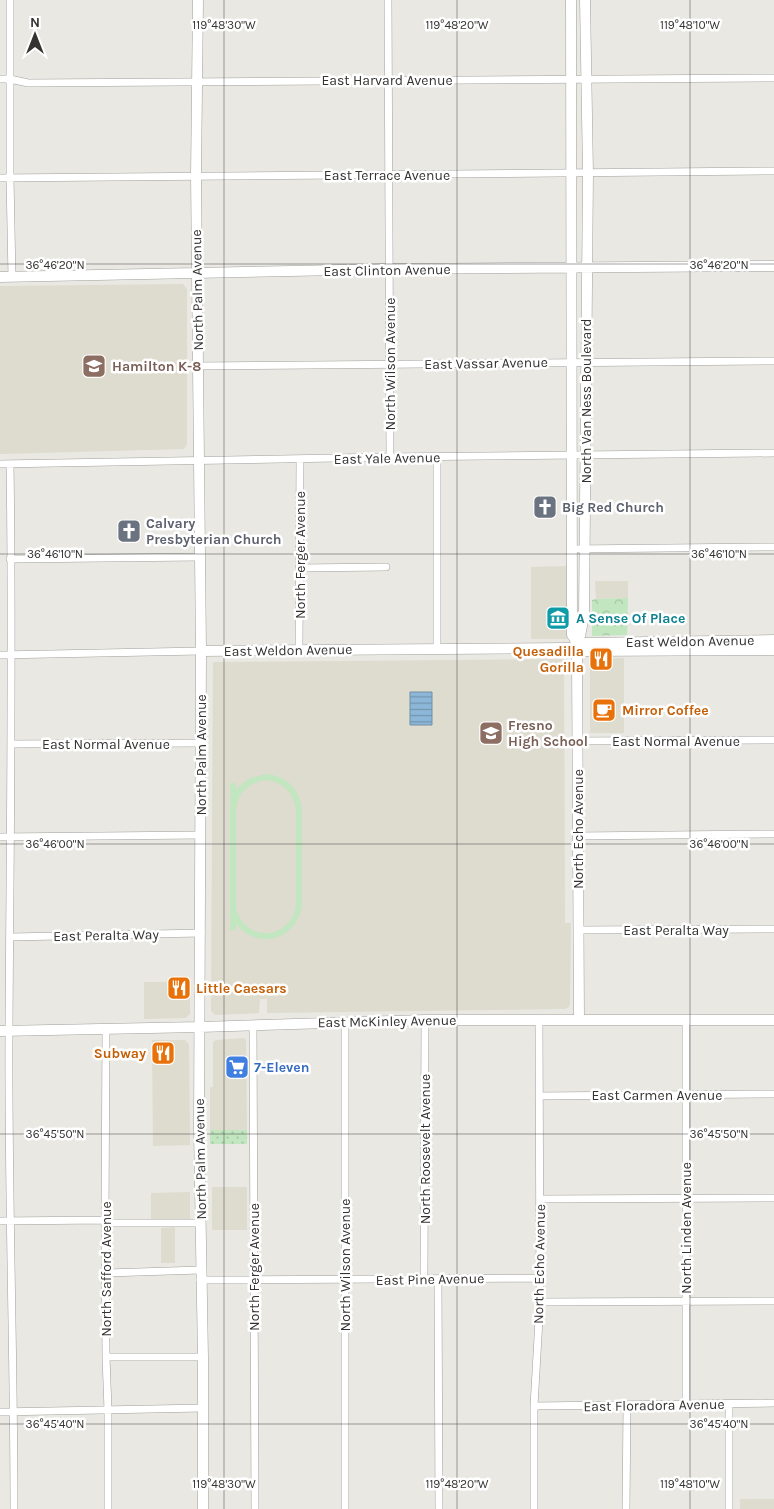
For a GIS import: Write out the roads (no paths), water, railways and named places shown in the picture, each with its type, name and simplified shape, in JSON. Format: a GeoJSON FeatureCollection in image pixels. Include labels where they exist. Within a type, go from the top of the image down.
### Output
{"type":"FeatureCollection","features":[{"type":"Feature","properties":{"kind":"main road","name":"North Palm Avenue"},"geometry":{"type":"LineString","coordinates":[[198,0],[196,176],[201,651],[199,1129],[203,1509]]}},
{"type":"Feature","properties":{"kind":"main road","name":"North Van Ness Boulevard"},"geometry":{"type":"LineString","coordinates":[[571,0],[572,635],[576,643]]}},
{"type":"Feature","properties":{"kind":"main road","name":"North Van Ness Boulevard"},"geometry":{"type":"LineString","coordinates":[[576,643],[583,625],[586,455],[588,173],[585,0]]}},
{"type":"Feature","properties":{"kind":"main road","name":"East Clinton Avenue"},"geometry":{"type":"LineString","coordinates":[[0,277],[572,267],[774,266]]}},
{"type":"Feature","properties":{"kind":"main road","name":"East Weldon Avenue"},"geometry":{"type":"LineString","coordinates":[[201,651],[437,649],[576,643],[586,651],[684,646],[755,645],[774,640]]}},
{"type":"Feature","properties":{"kind":"main road","name":"North Echo Avenue"},"geometry":{"type":"LineString","coordinates":[[576,643],[579,1019]]}},
{"type":"Feature","properties":{"kind":"main road","name":"East Weldon Avenue"},"geometry":{"type":"LineString","coordinates":[[755,645],[774,650]]}},
{"type":"Feature","properties":{"kind":"main road","name":"East McKinley Avenue"},"geometry":{"type":"LineString","coordinates":[[5,1031],[200,1027],[345,1021],[539,1018],[686,1021],[774,1020]]}},
{"type":"Feature","properties":{"kind":"street"},"geometry":{"type":"LineString","coordinates":[[10,0],[12,277]]}},
{"type":"Feature","properties":{"kind":"street","name":"North Wilson Avenue"},"geometry":{"type":"LineString","coordinates":[[388,0],[390,457]]}},
{"type":"Feature","properties":{"kind":"street","name":"East Harvard Avenue"},"geometry":{"type":"LineString","coordinates":[[0,79],[28,83],[774,78]]}},
{"type":"Feature","properties":{"kind":"street","name":"East Terrace Avenue"},"geometry":{"type":"LineString","coordinates":[[0,178],[774,171]]}},
{"type":"Feature","properties":{"kind":"street","name":"East Vassar Avenue"},"geometry":{"type":"LineString","coordinates":[[198,366],[774,360]]}},
{"type":"Feature","properties":{"kind":"street","name":"East Yale Avenue"},"geometry":{"type":"LineString","coordinates":[[0,464],[774,453]]}},
{"type":"Feature","properties":{"kind":"street"},"geometry":{"type":"LineString","coordinates":[[437,458],[437,649]]}},
{"type":"Feature","properties":{"kind":"street","name":"North Ferger Avenue"},"geometry":{"type":"LineString","coordinates":[[299,650],[300,460]]}},
{"type":"Feature","properties":{"kind":"street"},"geometry":{"type":"LineString","coordinates":[[10,464],[11,937],[5,1031],[14,1412],[14,1509]]}},
{"type":"Feature","properties":{"kind":"street"},"geometry":{"type":"LineString","coordinates":[[572,549],[774,547]]}},
{"type":"Feature","properties":{"kind":"street"},"geometry":{"type":"LineString","coordinates":[[10,560],[200,557]]}},
{"type":"Feature","properties":{"kind":"street"},"geometry":{"type":"LineString","coordinates":[[300,568],[386,567]]}},
{"type":"Feature","properties":{"kind":"street","name":"East Weldon Avenue"},"geometry":{"type":"LineString","coordinates":[[0,655],[201,651]]}},
{"type":"Feature","properties":{"kind":"street","name":"East Normal Avenue"},"geometry":{"type":"LineString","coordinates":[[577,741],[774,740]]}},
{"type":"Feature","properties":{"kind":"street","name":"East Normal Avenue"},"geometry":{"type":"LineString","coordinates":[[11,744],[201,743]]}},
{"type":"Feature","properties":{"kind":"street"},"geometry":{"type":"LineString","coordinates":[[578,836],[774,834]]}},
{"type":"Feature","properties":{"kind":"street"},"geometry":{"type":"LineString","coordinates":[[0,838],[201,835]]}},
{"type":"Feature","properties":{"kind":"street","name":"East Peralta Way"},"geometry":{"type":"LineString","coordinates":[[578,930],[774,929]]}},
{"type":"Feature","properties":{"kind":"street","name":"East Peralta Way"},"geometry":{"type":"LineString","coordinates":[[11,937],[201,932]]}},
{"type":"Feature","properties":{"kind":"street","name":"North Echo Avenue"},"geometry":{"type":"LineString","coordinates":[[534,1509],[534,1406],[540,1302],[539,1018]]}},
{"type":"Feature","properties":{"kind":"street","name":"North Roosevelt Avenue"},"geometry":{"type":"LineString","coordinates":[[424,1279],[425,1020]]}},
{"type":"Feature","properties":{"kind":"street","name":"North Wilson Avenue"},"geometry":{"type":"LineString","coordinates":[[345,1021],[346,1509]]}},
{"type":"Feature","properties":{"kind":"street","name":"North Linden Avenue"},"geometry":{"type":"LineString","coordinates":[[686,1021],[686,1404]]}},
{"type":"Feature","properties":{"kind":"street","name":"North Ferger Avenue"},"geometry":{"type":"LineString","coordinates":[[253,1025],[255,1509]]}},
{"type":"Feature","properties":{"kind":"street","name":"North Safford Avenue"},"geometry":{"type":"LineString","coordinates":[[106,1028],[108,1509]]}},
{"type":"Feature","properties":{"kind":"street","name":"East Carmen Avenue"},"geometry":{"type":"LineString","coordinates":[[539,1096],[774,1094]]}},
{"type":"Feature","properties":{"kind":"street"},"geometry":{"type":"LineString","coordinates":[[540,1199],[774,1198]]}},
{"type":"Feature","properties":{"kind":"street"},"geometry":{"type":"LineString","coordinates":[[0,1221],[106,1220],[111,1223],[201,1222]]}},
{"type":"Feature","properties":{"kind":"street","name":"East Pine Avenue"},"geometry":{"type":"LineString","coordinates":[[107,1273],[200,1275],[255,1280],[540,1278]]}},
{"type":"Feature","properties":{"kind":"street"},"geometry":{"type":"LineString","coordinates":[[438,1279],[439,1509]]}},
{"type":"Feature","properties":{"kind":"street"},"geometry":{"type":"LineString","coordinates":[[540,1302],[774,1301]]}},
{"type":"Feature","properties":{"kind":"street"},"geometry":{"type":"LineString","coordinates":[[106,1358],[202,1357]]}},
{"type":"Feature","properties":{"kind":"street","name":"East Floradora Avenue"},"geometry":{"type":"LineString","coordinates":[[534,1406],[774,1403]]}},
{"type":"Feature","properties":{"kind":"street"},"geometry":{"type":"LineString","coordinates":[[729,1404],[730,1509]]}},
{"type":"Feature","properties":{"kind":"street"},"geometry":{"type":"LineString","coordinates":[[626,1509],[627,1405]]}},
{"type":"Feature","properties":{"kind":"street"},"geometry":{"type":"LineString","coordinates":[[0,1412],[202,1408]]}},
{"type":"Feature","properties":{"kind":"water"},"geometry":{"type":"Polygon","coordinates":[[[410,692],[432,692],[432,725],[410,725],[410,692]]]}},
{"type":"Feature","properties":{"kind":"place","name":"Hamilton K-8"},"geometry":{"type":"Point","coordinates":[94,366]}},
{"type":"Feature","properties":{"kind":"place","name":"Big Red Church"},"geometry":{"type":"Point","coordinates":[545,507]}},
{"type":"Feature","properties":{"kind":"place","name":"Calvary Presbyterian Church"},"geometry":{"type":"Point","coordinates":[129,531]}},
{"type":"Feature","properties":{"kind":"place","name":"A Sense Of Place"},"geometry":{"type":"Point","coordinates":[558,618]}},
{"type":"Feature","properties":{"kind":"place","name":"Quesadilla Gorilla"},"geometry":{"type":"Point","coordinates":[601,659]}},
{"type":"Feature","properties":{"kind":"place","name":"Mirror Coffee"},"geometry":{"type":"Point","coordinates":[604,710]}},
{"type":"Feature","properties":{"kind":"place","name":"Fresno High School"},"geometry":{"type":"Point","coordinates":[491,733]}},
{"type":"Feature","properties":{"kind":"place","name":"Little Caesars"},"geometry":{"type":"Point","coordinates":[179,988]}},
{"type":"Feature","properties":{"kind":"place","name":"Subway"},"geometry":{"type":"Point","coordinates":[163,1053]}},
{"type":"Feature","properties":{"kind":"place","name":"7-Eleven"},"geometry":{"type":"Point","coordinates":[237,1067]}}]}
